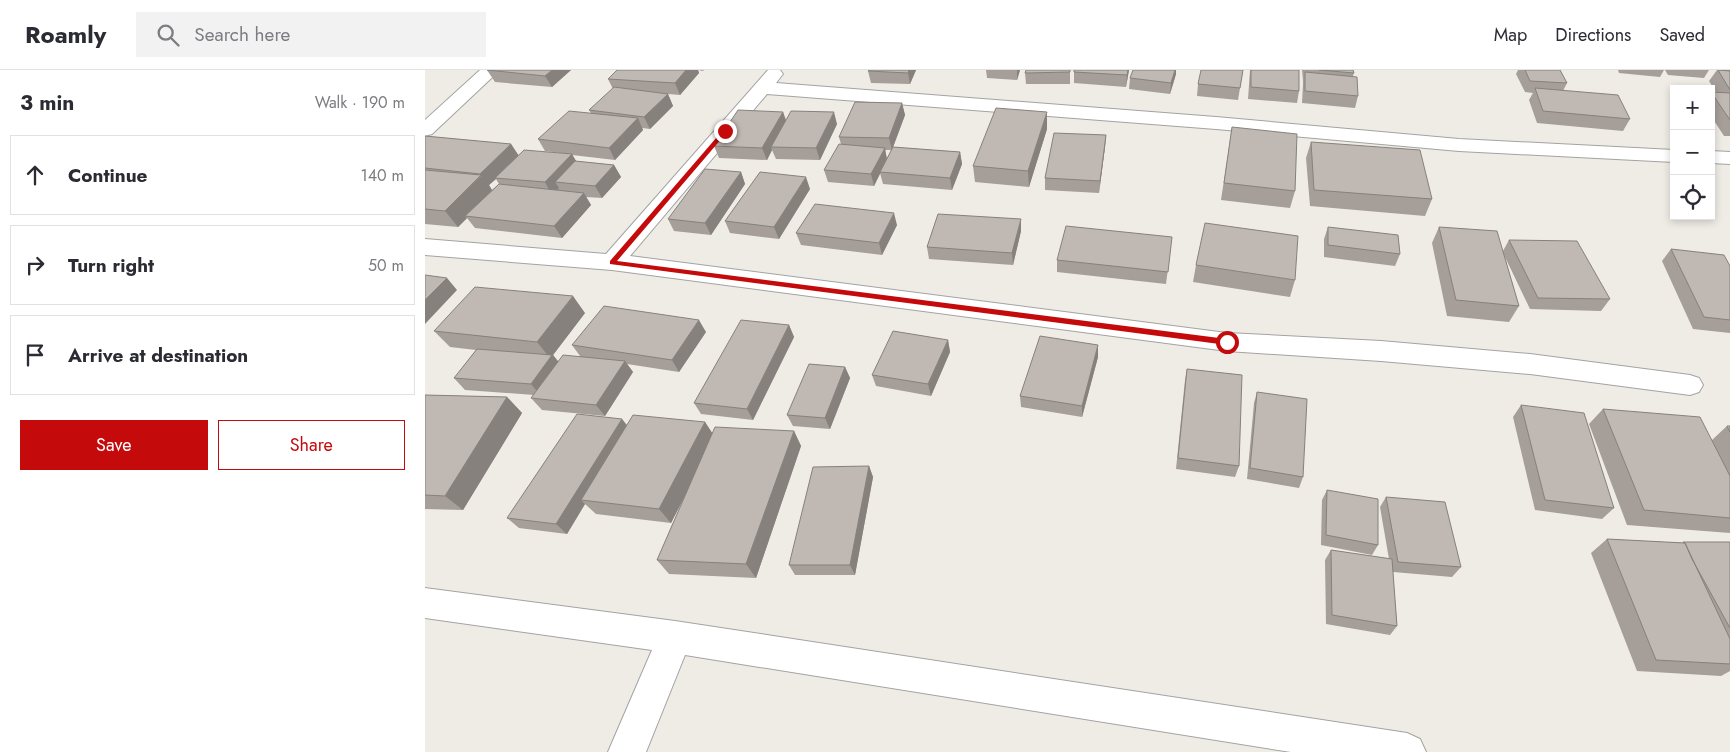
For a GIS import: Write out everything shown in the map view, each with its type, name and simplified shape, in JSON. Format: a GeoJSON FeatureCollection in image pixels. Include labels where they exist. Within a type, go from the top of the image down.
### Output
{"type":"FeatureCollection","features":[{"type":"Feature","properties":{"kind":"street"},"geometry":{"type":"LineString","coordinates":[[425,130],[491,70]]}},
{"type":"Feature","properties":{"kind":"street"},"geometry":{"type":"LineString","coordinates":[[612,262],[777,70]]}},
{"type":"Feature","properties":{"kind":"street"},"geometry":{"type":"LineString","coordinates":[[763,88],[1216,123],[1459,145],[1670,156]]}},
{"type":"Feature","properties":{"kind":"street"},"geometry":{"type":"LineString","coordinates":[[1715,157],[1730,158]]}},
{"type":"Feature","properties":{"kind":"street"},"geometry":{"type":"LineString","coordinates":[[425,247],[612,262],[1227,342],[1381,351],[1530,364],[1690,385]]}},
{"type":"Feature","properties":{"kind":"street"},"geometry":{"type":"LineString","coordinates":[[425,604],[675,637],[1407,752]]}},
{"type":"Feature","properties":{"kind":"street"},"geometry":{"type":"LineString","coordinates":[[627,752],[675,637]]}},
{"type":"Feature","properties":{"kind":"building"},"geometry":{"type":"Polygon","coordinates":[[[487,70],[552,70],[545,76],[487,70]]]}},
{"type":"Feature","properties":{"kind":"building"},"geometry":{"type":"Polygon","coordinates":[[[617,70],[686,70],[675,83],[608,79],[617,70]]]}},
{"type":"Feature","properties":{"kind":"building"},"geometry":{"type":"Polygon","coordinates":[[[869,70],[909,70],[908,73],[869,70]]]}},
{"type":"Feature","properties":{"kind":"building"},"geometry":{"type":"Polygon","coordinates":[[[1026,70],[1070,70],[1070,72],[1025,73],[1026,70]]]}},
{"type":"Feature","properties":{"kind":"building"},"geometry":{"type":"Polygon","coordinates":[[[1074,70],[1128,70],[1127,75],[1074,72],[1074,70]]]}},
{"type":"Feature","properties":{"kind":"building"},"geometry":{"type":"Polygon","coordinates":[[[1133,70],[1175,70],[1171,83],[1130,78],[1133,70]]]}},
{"type":"Feature","properties":{"kind":"building"},"geometry":{"type":"Polygon","coordinates":[[[1201,70],[1243,70],[1240,88],[1198,84],[1201,70]]]}},
{"type":"Feature","properties":{"kind":"building"},"geometry":{"type":"Polygon","coordinates":[[[1251,70],[1299,70],[1299,91],[1251,87],[1251,70]]]}},
{"type":"Feature","properties":{"kind":"building"},"geometry":{"type":"Polygon","coordinates":[[[1319,70],[1353,70],[1354,73],[1319,70]]]}},
{"type":"Feature","properties":{"kind":"building"},"geometry":{"type":"Polygon","coordinates":[[[1525,70],[1560,70],[1567,83],[1530,81],[1525,70]]]}},
{"type":"Feature","properties":{"kind":"building"},"geometry":{"type":"Polygon","coordinates":[[[1718,70],[1730,71],[1730,90],[1718,70]]]}},
{"type":"Feature","properties":{"kind":"building"},"geometry":{"type":"Polygon","coordinates":[[[1305,72],[1357,77],[1358,96],[1305,91],[1305,72]]]}},
{"type":"Feature","properties":{"kind":"building"},"geometry":{"type":"Polygon","coordinates":[[[614,87],[668,94],[644,117],[589,110],[614,87]]]}},
{"type":"Feature","properties":{"kind":"building"},"geometry":{"type":"Polygon","coordinates":[[[1535,88],[1618,95],[1630,119],[1543,111],[1535,88]]]}},
{"type":"Feature","properties":{"kind":"building"},"geometry":{"type":"Polygon","coordinates":[[[1715,92],[1730,93],[1730,120],[1715,98],[1715,92]]]}},
{"type":"Feature","properties":{"kind":"building"},"geometry":{"type":"Polygon","coordinates":[[[855,102],[902,103],[889,138],[839,137],[855,102]]]}},
{"type":"Feature","properties":{"kind":"building"},"geometry":{"type":"Polygon","coordinates":[[[996,108],[1047,112],[1028,171],[973,166],[996,108]]]}},
{"type":"Feature","properties":{"kind":"building"},"geometry":{"type":"Polygon","coordinates":[[[738,110],[783,112],[762,148],[714,146],[738,110]]]}},
{"type":"Feature","properties":{"kind":"building"},"geometry":{"type":"Polygon","coordinates":[[[569,111],[638,118],[609,148],[538,139],[569,111]]]}},
{"type":"Feature","properties":{"kind":"building"},"geometry":{"type":"Polygon","coordinates":[[[791,111],[834,112],[816,148],[771,147],[791,111]]]}},
{"type":"Feature","properties":{"kind":"building"},"geometry":{"type":"Polygon","coordinates":[[[1232,127],[1297,134],[1295,191],[1224,183],[1232,127]]]}},
{"type":"Feature","properties":{"kind":"building"},"geometry":{"type":"Polygon","coordinates":[[[1054,133],[1106,135],[1100,181],[1045,178],[1054,133]]]}},
{"type":"Feature","properties":{"kind":"building"},"geometry":{"type":"Polygon","coordinates":[[[425,136],[511,144],[480,174],[425,168],[425,136]]]}},
{"type":"Feature","properties":{"kind":"building"},"geometry":{"type":"Polygon","coordinates":[[[1311,142],[1420,150],[1432,199],[1314,190],[1311,142]]]}},
{"type":"Feature","properties":{"kind":"building"},"geometry":{"type":"Polygon","coordinates":[[[839,144],[885,148],[871,174],[824,170],[839,144]]]}},
{"type":"Feature","properties":{"kind":"building"},"geometry":{"type":"Polygon","coordinates":[[[893,147],[960,152],[950,178],[880,172],[893,147]]]}},
{"type":"Feature","properties":{"kind":"building"},"geometry":{"type":"Polygon","coordinates":[[[524,150],[572,154],[545,182],[495,178],[524,150]]]}},
{"type":"Feature","properties":{"kind":"building"},"geometry":{"type":"Polygon","coordinates":[[[575,161],[614,165],[595,186],[555,182],[575,161]]]}},
{"type":"Feature","properties":{"kind":"building"},"geometry":{"type":"Polygon","coordinates":[[[705,169],[741,172],[705,223],[668,219],[705,169]]]}},
{"type":"Feature","properties":{"kind":"building"},"geometry":{"type":"Polygon","coordinates":[[[425,170],[481,175],[445,211],[425,209],[425,170]]]}},
{"type":"Feature","properties":{"kind":"building"},"geometry":{"type":"Polygon","coordinates":[[[760,172],[806,177],[774,227],[725,221],[760,172]]]}},
{"type":"Feature","properties":{"kind":"building"},"geometry":{"type":"Polygon","coordinates":[[[499,184],[584,193],[554,226],[465,216],[499,184]]]}},
{"type":"Feature","properties":{"kind":"building"},"geometry":{"type":"Polygon","coordinates":[[[815,204],[894,213],[879,243],[796,233],[815,204]]]}},
{"type":"Feature","properties":{"kind":"building"},"geometry":{"type":"Polygon","coordinates":[[[938,214],[1021,219],[1012,253],[927,247],[938,214]]]}},
{"type":"Feature","properties":{"kind":"building"},"geometry":{"type":"Polygon","coordinates":[[[1205,223],[1298,236],[1295,280],[1196,265],[1205,223]]]}},
{"type":"Feature","properties":{"kind":"building"},"geometry":{"type":"Polygon","coordinates":[[[1066,226],[1172,237],[1168,272],[1057,260],[1066,226]]]}},
{"type":"Feature","properties":{"kind":"building"},"geometry":{"type":"Polygon","coordinates":[[[1328,227],[1398,235],[1400,254],[1328,245],[1328,227]]]}},
{"type":"Feature","properties":{"kind":"building"},"geometry":{"type":"Polygon","coordinates":[[[1439,227],[1497,231],[1519,306],[1456,300],[1439,227]]]}},
{"type":"Feature","properties":{"kind":"building"},"geometry":{"type":"Polygon","coordinates":[[[1509,240],[1577,241],[1610,299],[1538,298],[1509,240]]]}},
{"type":"Feature","properties":{"kind":"building"},"geometry":{"type":"Polygon","coordinates":[[[1671,249],[1724,255],[1730,266],[1730,320],[1704,317],[1671,249]]]}},
{"type":"Feature","properties":{"kind":"building"},"geometry":{"type":"Polygon","coordinates":[[[425,275],[447,278],[425,300],[425,275]]]}},
{"type":"Feature","properties":{"kind":"building"},"geometry":{"type":"Polygon","coordinates":[[[475,287],[573,296],[537,342],[434,331],[475,287]]]}},
{"type":"Feature","properties":{"kind":"building"},"geometry":{"type":"Polygon","coordinates":[[[604,306],[699,320],[672,360],[572,345],[604,306]]]}},
{"type":"Feature","properties":{"kind":"building"},"geometry":{"type":"Polygon","coordinates":[[[741,320],[789,325],[747,409],[694,403],[741,320]]]}},
{"type":"Feature","properties":{"kind":"building"},"geometry":{"type":"Polygon","coordinates":[[[893,331],[948,340],[928,384],[872,375],[893,331]]]}},
{"type":"Feature","properties":{"kind":"building"},"geometry":{"type":"Polygon","coordinates":[[[1040,336],[1098,345],[1082,406],[1020,396],[1040,336]]]}},
{"type":"Feature","properties":{"kind":"building"},"geometry":{"type":"Polygon","coordinates":[[[477,349],[552,355],[531,384],[454,378],[477,349]]]}},
{"type":"Feature","properties":{"kind":"building"},"geometry":{"type":"Polygon","coordinates":[[[563,355],[625,361],[596,405],[531,398],[563,355]]]}},
{"type":"Feature","properties":{"kind":"building"},"geometry":{"type":"Polygon","coordinates":[[[809,364],[845,367],[825,418],[787,415],[809,364]]]}},
{"type":"Feature","properties":{"kind":"building"},"geometry":{"type":"Polygon","coordinates":[[[1187,369],[1242,375],[1239,466],[1178,458],[1187,369]]]}},
{"type":"Feature","properties":{"kind":"building"},"geometry":{"type":"Polygon","coordinates":[[[1257,392],[1307,399],[1303,477],[1250,468],[1257,392]]]}},
{"type":"Feature","properties":{"kind":"building"},"geometry":{"type":"Polygon","coordinates":[[[425,395],[507,397],[445,496],[425,495],[425,395]]]}},
{"type":"Feature","properties":{"kind":"building"},"geometry":{"type":"Polygon","coordinates":[[[1521,405],[1584,413],[1614,508],[1545,500],[1521,405]]]}},
{"type":"Feature","properties":{"kind":"building"},"geometry":{"type":"Polygon","coordinates":[[[1603,409],[1700,417],[1730,476],[1730,518],[1644,510],[1603,409]]]}},
{"type":"Feature","properties":{"kind":"building"},"geometry":{"type":"Polygon","coordinates":[[[577,414],[622,419],[556,524],[507,518],[577,414]]]}},
{"type":"Feature","properties":{"kind":"building"},"geometry":{"type":"Polygon","coordinates":[[[633,415],[705,422],[659,509],[581,500],[633,415]]]}},
{"type":"Feature","properties":{"kind":"building"},"geometry":{"type":"Polygon","coordinates":[[[715,427],[794,431],[746,564],[657,560],[715,427]]]}},
{"type":"Feature","properties":{"kind":"building"},"geometry":{"type":"Polygon","coordinates":[[[869,466],[850,565],[789,565],[813,467],[869,466]]]}},
{"type":"Feature","properties":{"kind":"building"},"geometry":{"type":"Polygon","coordinates":[[[1327,490],[1378,499],[1378,545],[1326,535],[1327,490]]]}},
{"type":"Feature","properties":{"kind":"building"},"geometry":{"type":"Polygon","coordinates":[[[1386,497],[1445,502],[1461,567],[1398,562],[1386,497]]]}},
{"type":"Feature","properties":{"kind":"building"},"geometry":{"type":"Polygon","coordinates":[[[1607,539],[1685,543],[1730,639],[1730,664],[1656,660],[1607,539]]]}},
{"type":"Feature","properties":{"kind":"building"},"geometry":{"type":"Polygon","coordinates":[[[1683,542],[1730,542],[1730,628],[1685,543],[1683,542]]]}},
{"type":"Feature","properties":{"kind":"building"},"geometry":{"type":"Polygon","coordinates":[[[1331,550],[1392,559],[1397,626],[1332,615],[1331,550]]]}},
{"type":"Feature","properties":{"kind":"route"},"geometry":{"type":"LineString","coordinates":[[725,131],[612,262],[1227,342]]}}]}
